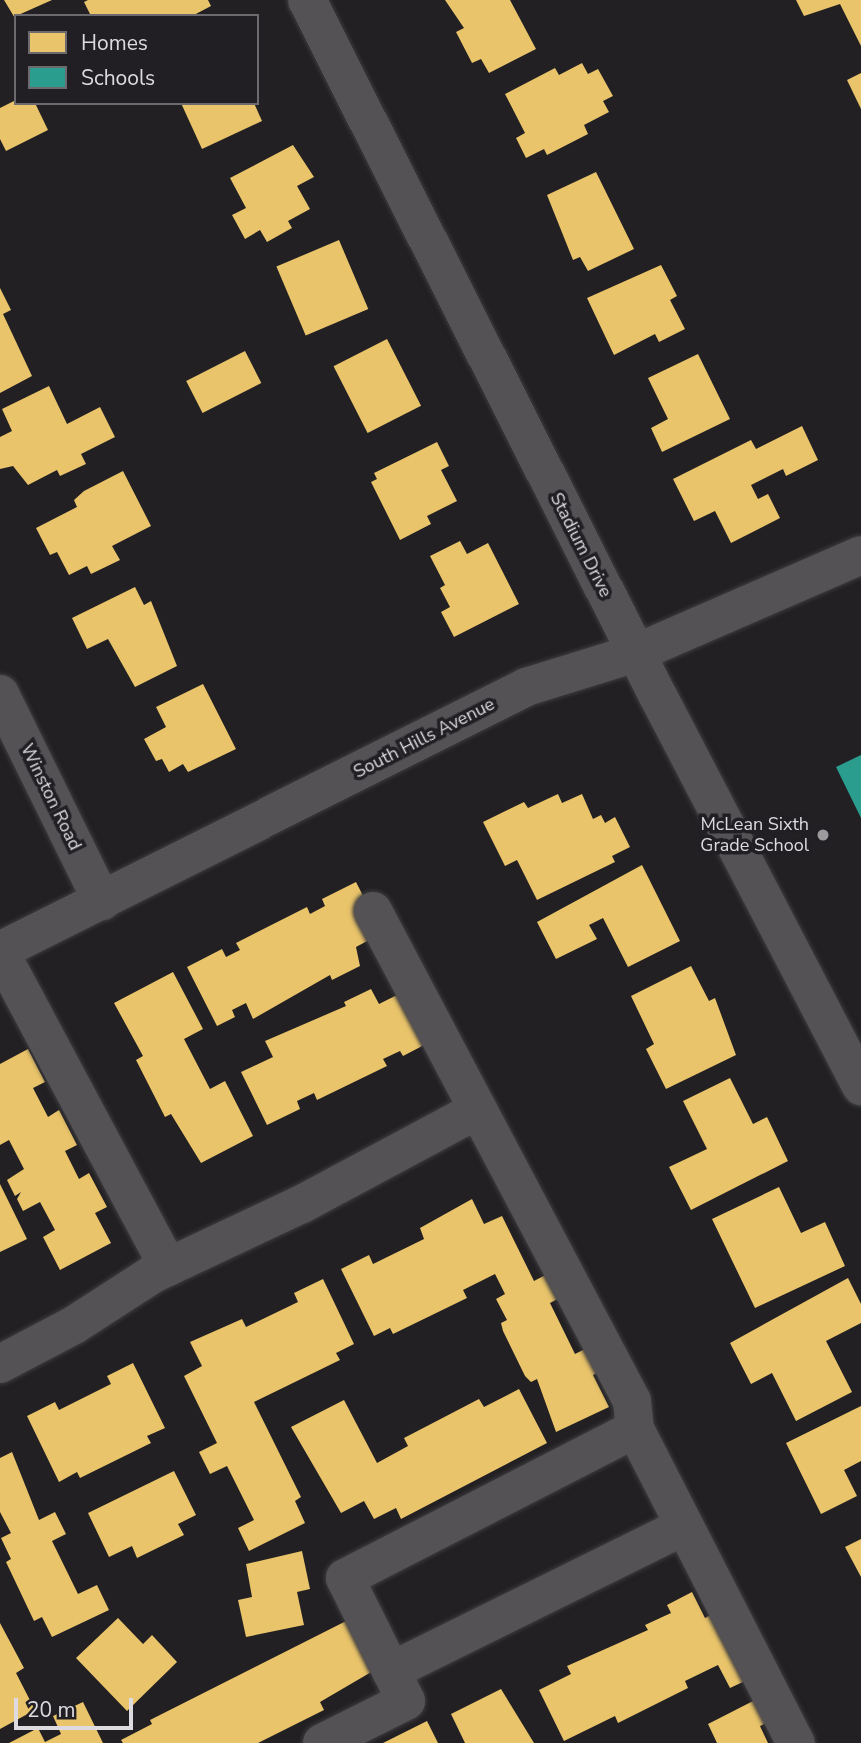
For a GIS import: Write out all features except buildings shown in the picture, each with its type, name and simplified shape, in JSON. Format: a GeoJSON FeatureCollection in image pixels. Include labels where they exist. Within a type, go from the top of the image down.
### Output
{"type":"FeatureCollection","features":[{"type":"Feature","properties":{"kind":"street","name":"Stadium Drive"},"geometry":{"type":"LineString","coordinates":[[307,0],[636,653],[861,1086]]}},
{"type":"Feature","properties":{"kind":"street","name":"South Hills Avenue"},"geometry":{"type":"LineString","coordinates":[[0,952],[526,687],[636,653],[861,555]]}},
{"type":"Feature","properties":{"kind":"street","name":"Winston Road"},"geometry":{"type":"LineString","coordinates":[[0,694],[102,901]]}},
{"type":"Feature","properties":{"kind":"street"},"geometry":{"type":"LineString","coordinates":[[373,911],[632,1401],[635,1429],[796,1743]]}},
{"type":"Feature","properties":{"kind":"street"},"geometry":{"type":"LineString","coordinates":[[0,952],[168,1267]]}},
{"type":"Feature","properties":{"kind":"street"},"geometry":{"type":"LineString","coordinates":[[0,1364],[168,1267],[302,1204],[478,1110]]}},
{"type":"Feature","properties":{"kind":"street"},"geometry":{"type":"LineString","coordinates":[[322,1743],[407,1702],[345,1578],[635,1429]]}},
{"type":"Feature","properties":{"kind":"street"},"geometry":{"type":"LineString","coordinates":[[391,1671],[684,1526]]}},
{"type":"Feature","properties":{"kind":"place","name":"McLean Sixth Grade School"},"geometry":{"type":"Point","coordinates":[823,835]}}]}
